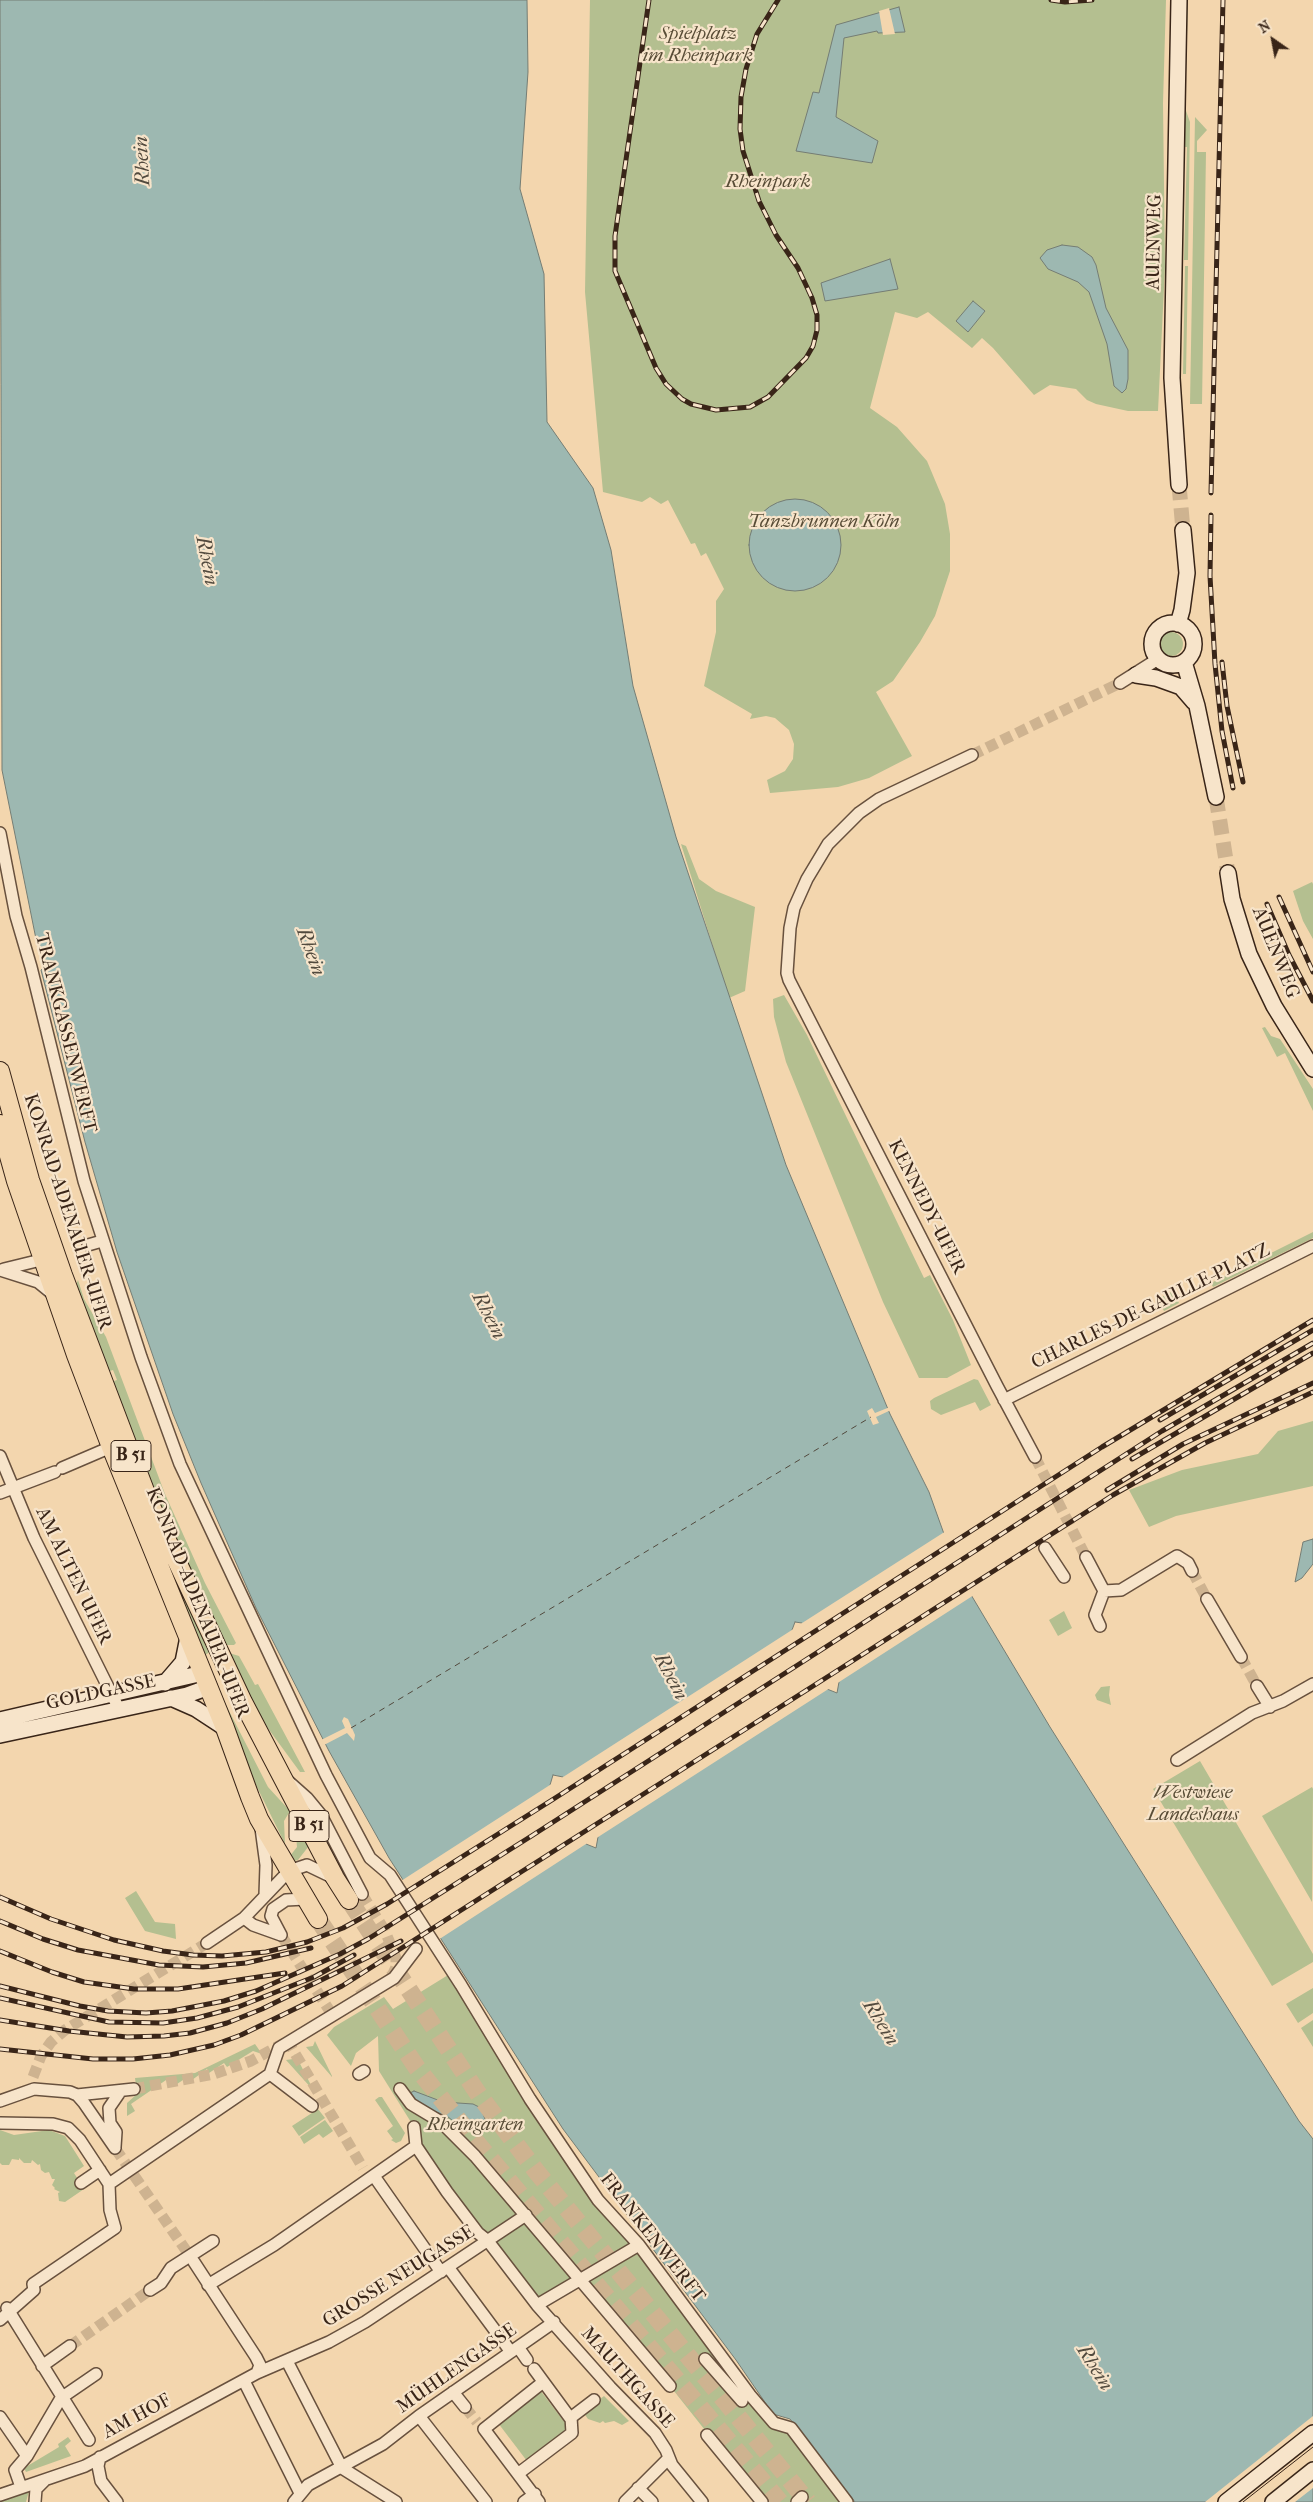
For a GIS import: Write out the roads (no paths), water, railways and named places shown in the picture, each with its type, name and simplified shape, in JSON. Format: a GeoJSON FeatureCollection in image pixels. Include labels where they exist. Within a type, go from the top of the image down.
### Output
{"type":"FeatureCollection","features":[{"type":"Feature","properties":{"kind":"main road","name":"KONRAD-ADENAUER-UFER"},"geometry":{"type":"LineString","coordinates":[[0,1071],[50,1258],[57,1297],[111,1446],[188,1637],[209,1679],[259,1819],[305,1900],[318,1919]]}},
{"type":"Feature","properties":{"kind":"main road","name":"KONRAD-ADENAUER-UFER"},"geometry":{"type":"LineString","coordinates":[[0,1124],[50,1258],[90,1349],[147,1495],[243,1702],[335,1878]]}},
{"type":"Feature","properties":{"kind":"main road"},"geometry":{"type":"LineString","coordinates":[[223,1659],[209,1679],[243,1702]]}},
{"type":"Feature","properties":{"kind":"main road","name":"B 51"},"geometry":{"type":"LineString","coordinates":[[335,1878],[356,1897]]}},
{"type":"Feature","properties":{"kind":"street","name":"AUENWEG"},"geometry":{"type":"LineString","coordinates":[[1179,0],[1172,378],[1179,485]]}},
{"type":"Feature","properties":{"kind":"street"},"geometry":{"type":"LineString","coordinates":[[1178,624],[1184,604],[1187,573],[1183,530]]}},
{"type":"Feature","properties":{"kind":"street"},"geometry":{"type":"LineString","coordinates":[[1169,624],[1178,624],[1190,632],[1194,644],[1190,657],[1184,662],[1171,665],[1158,659],[1152,647],[1155,634],[1161,627],[1169,624]]}},
{"type":"Feature","properties":{"kind":"street"},"geometry":{"type":"LineString","coordinates":[[1120,683],[1136,675],[1158,659]]}},
{"type":"Feature","properties":{"kind":"street"},"geometry":{"type":"LineString","coordinates":[[1184,662],[1197,706],[1216,797]]}},
{"type":"Feature","properties":{"kind":"street"},"geometry":{"type":"LineString","coordinates":[[1136,675],[1156,678],[1181,687],[1197,706]]}},
{"type":"Feature","properties":{"kind":"street","name":"KENNEDY-UFER"},"geometry":{"type":"LineString","coordinates":[[972,755],[879,799],[859,813],[828,844],[807,879],[794,908],[790,928],[787,973],[793,989],[1035,1457]]}},
{"type":"Feature","properties":{"kind":"street","name":"TRANKGASSENWERFT"},"geometry":{"type":"LineString","coordinates":[[0,833],[16,916],[31,967],[82,1172],[102,1241],[180,1464],[274,1669],[326,1775],[370,1858],[390,1875],[454,1974]]}},
{"type":"Feature","properties":{"kind":"street","name":"AUENWEG"},"geometry":{"type":"LineString","coordinates":[[1228,873],[1232,899],[1249,954],[1274,1006],[1313,1069]]}},
{"type":"Feature","properties":{"kind":"street","name":"KONRAD-ADENAUER-UFER"},"geometry":{"type":"LineString","coordinates":[[88,1245],[102,1241]]}},
{"type":"Feature","properties":{"kind":"street","name":"CHARLES-DE-GAULLE-PLATZ"},"geometry":{"type":"LineString","coordinates":[[1004,1400],[1313,1246]]}},
{"type":"Feature","properties":{"kind":"street"},"geometry":{"type":"LineString","coordinates":[[0,1270],[50,1258]]}},
{"type":"Feature","properties":{"kind":"street"},"geometry":{"type":"LineString","coordinates":[[0,1270],[38,1282],[57,1297]]}},
{"type":"Feature","properties":{"kind":"street"},"geometry":{"type":"LineString","coordinates":[[0,1493],[13,1490],[111,1446]]}},
{"type":"Feature","properties":{"kind":"street","name":"AM ALTEN UFER"},"geometry":{"type":"LineString","coordinates":[[0,1456],[34,1538],[119,1709]]}},
{"type":"Feature","properties":{"kind":"street"},"geometry":{"type":"LineString","coordinates":[[1045,1548],[1064,1577]]}},
{"type":"Feature","properties":{"kind":"street"},"geometry":{"type":"LineString","coordinates":[[1104,1591],[1121,1590],[1177,1556],[1188,1563],[1192,1571]]}},
{"type":"Feature","properties":{"kind":"street"},"geometry":{"type":"LineString","coordinates":[[1086,1557],[1104,1591],[1095,1615],[1100,1626]]}},
{"type":"Feature","properties":{"kind":"street"},"geometry":{"type":"LineString","coordinates":[[1207,1598],[1241,1657]]}},
{"type":"Feature","properties":{"kind":"street"},"geometry":{"type":"LineString","coordinates":[[165,1683],[183,1662],[188,1637]]}},
{"type":"Feature","properties":{"kind":"street","name":"GOLDGASSE"},"geometry":{"type":"LineString","coordinates":[[0,1720],[165,1683],[209,1679]]}},
{"type":"Feature","properties":{"kind":"street","name":"GOLDGASSE"},"geometry":{"type":"LineString","coordinates":[[0,1735],[171,1698],[209,1679]]}},
{"type":"Feature","properties":{"kind":"street"},"geometry":{"type":"LineString","coordinates":[[1177,1760],[1252,1713],[1270,1708],[1313,1684]]}},
{"type":"Feature","properties":{"kind":"street"},"geometry":{"type":"LineString","coordinates":[[1257,1686],[1270,1708]]}},
{"type":"Feature","properties":{"kind":"street"},"geometry":{"type":"LineString","coordinates":[[171,1698],[196,1709],[225,1728]]}},
{"type":"Feature","properties":{"kind":"street","name":"KONRAD-ADENAUER-UFER"},"geometry":{"type":"LineString","coordinates":[[281,1775],[316,1808],[356,1897]]}},
{"type":"Feature","properties":{"kind":"street"},"geometry":{"type":"LineString","coordinates":[[259,1819],[266,1865],[266,1895]]}},
{"type":"Feature","properties":{"kind":"street"},"geometry":{"type":"LineString","coordinates":[[207,1944],[244,1918],[288,1870],[307,1865],[335,1878]]}},
{"type":"Feature","properties":{"kind":"street"},"geometry":{"type":"LineString","coordinates":[[244,1918],[253,1925],[281,1935],[271,1916],[273,1909],[286,1900],[305,1900]]}},
{"type":"Feature","properties":{"kind":"street"},"geometry":{"type":"LineString","coordinates":[[109,2184],[270,2074],[279,2048],[326,2017],[394,1978],[416,1949]]}},
{"type":"Feature","properties":{"kind":"street","name":"FRANKENWERFT"},"geometry":{"type":"LineString","coordinates":[[454,1974],[530,2099],[598,2200],[639,2245],[750,2395],[774,2423],[791,2428],[847,2502]]}},
{"type":"Feature","properties":{"kind":"street"},"geometry":{"type":"LineString","coordinates":[[270,2074],[312,2106]]}},
{"type":"Feature","properties":{"kind":"street"},"geometry":{"type":"LineString","coordinates":[[0,2101],[34,2083],[76,2094],[120,2092],[134,2089]]}},
{"type":"Feature","properties":{"kind":"street"},"geometry":{"type":"LineString","coordinates":[[400,2089],[411,2104],[441,2122],[475,2156],[670,2386]]}},
{"type":"Feature","properties":{"kind":"street"},"geometry":{"type":"LineString","coordinates":[[76,2094],[115,2147],[116,2132],[110,2123],[109,2108],[120,2092]]}},
{"type":"Feature","properties":{"kind":"street"},"geometry":{"type":"LineString","coordinates":[[2,2125],[53,2124],[68,2128],[80,2140],[109,2184],[110,2210],[116,2228],[33,2284],[34,2290],[6,2314],[89,2440]]}},
{"type":"Feature","properties":{"kind":"street"},"geometry":{"type":"LineString","coordinates":[[208,2285],[274,2245],[416,2146],[414,2127]]}},
{"type":"Feature","properties":{"kind":"street","name":"MAUTHGASSE"},"geometry":{"type":"LineString","coordinates":[[416,2146],[478,2233],[488,2241],[537,2305],[610,2387],[655,2433],[666,2450],[668,2459],[702,2502]]}},
{"type":"Feature","properties":{"kind":"street"},"geometry":{"type":"LineString","coordinates":[[363,2168],[444,2270],[530,2365],[542,2383],[571,2417],[572,2433],[519,2473]]}},
{"type":"Feature","properties":{"kind":"street"},"geometry":{"type":"LineString","coordinates":[[81,2183],[100,2170]]}},
{"type":"Feature","properties":{"kind":"street","name":"GROSSE NEUGASSE"},"geometry":{"type":"LineString","coordinates":[[287,2361],[329,2342],[365,2322],[526,2215]]}},
{"type":"Feature","properties":{"kind":"street"},"geometry":{"type":"LineString","coordinates":[[150,2290],[162,2283],[171,2268],[213,2241]]}},
{"type":"Feature","properties":{"kind":"street"},"geometry":{"type":"LineString","coordinates":[[537,2305],[639,2245]]}},
{"type":"Feature","properties":{"kind":"street"},"geometry":{"type":"LineString","coordinates":[[194,2262],[256,2357],[260,2365],[257,2374]]}},
{"type":"Feature","properties":{"kind":"street","name":"MÜHLENGASSE"},"geometry":{"type":"LineString","coordinates":[[298,2499],[308,2485],[381,2445],[419,2416],[554,2322]]}},
{"type":"Feature","properties":{"kind":"street"},"geometry":{"type":"LineString","coordinates":[[42,2366],[70,2346]]}},
{"type":"Feature","properties":{"kind":"street"},"geometry":{"type":"LineString","coordinates":[[706,2358],[742,2401]]}},
{"type":"Feature","properties":{"kind":"street"},"geometry":{"type":"LineString","coordinates":[[287,2361],[342,2468],[396,2502]]}},
{"type":"Feature","properties":{"kind":"street","name":"AM HOF"},"geometry":{"type":"LineString","coordinates":[[0,2495],[85,2466],[244,2380],[287,2361]]}},
{"type":"Feature","properties":{"kind":"street"},"geometry":{"type":"LineString","coordinates":[[21,2487],[15,2470],[27,2456],[61,2398],[96,2374]]}},
{"type":"Feature","properties":{"kind":"street"},"geometry":{"type":"LineString","coordinates":[[244,2380],[298,2499]]}},
{"type":"Feature","properties":{"kind":"street"},"geometry":{"type":"LineString","coordinates":[[524,2502],[537,2498],[480,2426],[542,2383]]}},
{"type":"Feature","properties":{"kind":"street"},"geometry":{"type":"LineString","coordinates":[[453,2392],[465,2407]]}},
{"type":"Feature","properties":{"kind":"street"},"geometry":{"type":"LineString","coordinates":[[571,2417],[594,2400]]}},
{"type":"Feature","properties":{"kind":"street"},"geometry":{"type":"LineString","coordinates":[[419,2416],[486,2502]]}},
{"type":"Feature","properties":{"kind":"street"},"geometry":{"type":"LineString","coordinates":[[0,2417],[27,2456]]}},
{"type":"Feature","properties":{"kind":"street"},"geometry":{"type":"LineString","coordinates":[[1226,2502],[1313,2432]]}},
{"type":"Feature","properties":{"kind":"street"},"geometry":{"type":"LineString","coordinates":[[707,2435],[762,2502]]}},
{"type":"Feature","properties":{"kind":"street"},"geometry":{"type":"LineString","coordinates":[[100,2457],[98,2466],[101,2481],[117,2502]]}},
{"type":"Feature","properties":{"kind":"street"},"geometry":{"type":"LineString","coordinates":[[625,2502],[668,2459]]}},
{"type":"Feature","properties":{"kind":"street"},"geometry":{"type":"LineString","coordinates":[[1273,2502],[1313,2470]]}},
{"type":"Feature","properties":{"kind":"street"},"geometry":{"type":"LineString","coordinates":[[34,2502],[36,2489],[49,2478]]}},
{"type":"Feature","properties":{"kind":"street"},"geometry":{"type":"LineString","coordinates":[[638,2488],[652,2502]]}},
{"type":"Feature","properties":{"kind":"water","name":"Rhein"},"geometry":{"type":"Polygon","coordinates":[[[0,0],[527,0],[528,72],[520,189],[544,274],[547,422],[593,488],[611,550],[633,686],[676,837],[786,1165],[890,1414],[929,1492],[958,1573],[1050,1727],[1299,2121],[1313,2139],[1313,2502],[855,2502],[790,2419],[773,2414],[736,2360],[563,2129],[389,1858],[329,1751],[256,1608],[173,1414],[117,1252],[85,1142],[41,970],[45,966],[36,939],[2,770],[0,0]],[[795,1622],[792,1630],[827,1689],[837,1693],[839,1682],[802,1623],[795,1622]],[[553,1775],[550,1785],[586,1844],[596,1848],[598,1837],[563,1777],[553,1775]]]}},
{"type":"Feature","properties":{"kind":"water"},"geometry":{"type":"Polygon","coordinates":[[[899,7],[905,32],[878,33],[877,31],[844,38],[836,117],[878,141],[872,163],[796,151],[813,92],[819,93],[836,25],[899,7]]]}},
{"type":"Feature","properties":{"kind":"water"},"geometry":{"type":"Polygon","coordinates":[[[1062,245],[1078,247],[1092,257],[1096,265],[1106,308],[1128,350],[1128,379],[1126,389],[1122,393],[1114,386],[1107,344],[1089,292],[1078,282],[1048,269],[1040,258],[1047,250],[1062,245]]]}},
{"type":"Feature","properties":{"kind":"water"},"geometry":{"type":"Polygon","coordinates":[[[890,259],[898,289],[825,301],[821,283],[890,259]]]}},
{"type":"Feature","properties":{"kind":"water"},"geometry":{"type":"Polygon","coordinates":[[[973,301],[985,311],[968,332],[956,321],[973,301]]]}},
{"type":"Feature","properties":{"kind":"water"},"geometry":{"type":"Polygon","coordinates":[[[795,499],[813,503],[827,513],[837,527],[841,545],[837,563],[827,577],[813,587],[795,591],[777,587],[763,577],[753,563],[749,545],[753,527],[763,513],[777,503],[795,499]]]}},
{"type":"Feature","properties":{"kind":"water"},"geometry":{"type":"Polygon","coordinates":[[[1313,1539],[1313,1564],[1302,1578],[1295,1582],[1303,1542],[1313,1539]]]}},
{"type":"Feature","properties":{"kind":"water"},"geometry":{"type":"Polygon","coordinates":[[[414,2091],[443,2102],[473,2104],[481,2108],[486,2122],[479,2128],[465,2131],[447,2116],[431,2110],[417,2101],[410,2093],[414,2091]]]}},
{"type":"Feature","properties":{"kind":"tunnel"},"geometry":{"type":"LineString","coordinates":[[1179,485],[1183,530]]}},
{"type":"Feature","properties":{"kind":"tunnel"},"geometry":{"type":"LineString","coordinates":[[972,755],[1120,683]]}},
{"type":"Feature","properties":{"kind":"tunnel"},"geometry":{"type":"LineString","coordinates":[[1216,797],[1228,873]]}},
{"type":"Feature","properties":{"kind":"tunnel"},"geometry":{"type":"LineString","coordinates":[[1035,1457],[1086,1557]]}},
{"type":"Feature","properties":{"kind":"tunnel"},"geometry":{"type":"LineString","coordinates":[[1192,1571],[1207,1599]]}},
{"type":"Feature","properties":{"kind":"tunnel"},"geometry":{"type":"LineString","coordinates":[[1241,1657],[1257,1686]]}},
{"type":"Feature","properties":{"kind":"tunnel"},"geometry":{"type":"LineString","coordinates":[[362,1894],[385,1931],[396,1958],[396,1967],[391,1978]]}},
{"type":"Feature","properties":{"kind":"tunnel"},"geometry":{"type":"LineString","coordinates":[[349,1900],[479,2095],[536,2171],[808,2502]]}},
{"type":"Feature","properties":{"kind":"tunnel"},"geometry":{"type":"LineString","coordinates":[[318,1919],[417,2068],[471,2136],[780,2502]]}},
{"type":"Feature","properties":{"kind":"tunnel"},"geometry":{"type":"LineString","coordinates":[[281,1935],[333,2016]]}},
{"type":"Feature","properties":{"kind":"tunnel"},"geometry":{"type":"LineString","coordinates":[[33,2077],[41,2056],[51,2042],[65,2030],[207,1943]]}},
{"type":"Feature","properties":{"kind":"tunnel"},"geometry":{"type":"LineString","coordinates":[[287,2040],[363,2168]]}},
{"type":"Feature","properties":{"kind":"tunnel"},"geometry":{"type":"LineString","coordinates":[[134,2089],[214,2074],[251,2061],[284,2043]]}},
{"type":"Feature","properties":{"kind":"tunnel"},"geometry":{"type":"LineString","coordinates":[[115,2148],[194,2262]]}},
{"type":"Feature","properties":{"kind":"tunnel"},"geometry":{"type":"LineString","coordinates":[[70,2346],[150,2290]]}},
{"type":"Feature","properties":{"kind":"tunnel"},"geometry":{"type":"LineString","coordinates":[[465,2407],[477,2422]]}},
{"type":"Feature","properties":{"kind":"tram line"},"geometry":{"type":"LineString","coordinates":[[1243,2502],[1313,2447]]}},
{"type":"Feature","properties":{"kind":"railway"},"geometry":{"type":"LineString","coordinates":[[649,0],[615,236],[615,271],[656,368],[666,384],[682,399],[691,404],[716,410],[750,407],[768,397],[806,358],[813,346],[817,330],[817,315],[812,298],[798,268],[776,235],[759,201],[743,151],[740,129],[741,97],[746,69],[757,34],[778,0]]}},
{"type":"Feature","properties":{"kind":"railway"},"geometry":{"type":"LineString","coordinates":[[1051,0],[1065,2],[1092,0]]}},
{"type":"Feature","properties":{"kind":"railway"},"geometry":{"type":"LineString","coordinates":[[1211,493],[1223,0]]}},
{"type":"Feature","properties":{"kind":"railway"},"geometry":{"type":"LineString","coordinates":[[1211,515],[1210,576],[1215,664],[1222,731],[1233,788]]}},
{"type":"Feature","properties":{"kind":"railway"},"geometry":{"type":"LineString","coordinates":[[1222,662],[1227,706],[1243,782]]}},
{"type":"Feature","properties":{"kind":"railway"},"geometry":{"type":"LineString","coordinates":[[1279,897],[1313,972]]}},
{"type":"Feature","properties":{"kind":"railway"},"geometry":{"type":"LineString","coordinates":[[1267,904],[1289,955],[1313,1001]]}},
{"type":"Feature","properties":{"kind":"railway"},"geometry":{"type":"LineString","coordinates":[[0,1897],[51,1919],[114,1940],[163,1951],[193,1955],[222,1956],[266,1952],[307,1942],[343,1928],[387,1904],[552,1800],[1102,1447],[1313,1320]]}},
{"type":"Feature","properties":{"kind":"railway"},"geometry":{"type":"LineString","coordinates":[[1160,1420],[1313,1330]]}},
{"type":"Feature","properties":{"kind":"railway"},"geometry":{"type":"LineString","coordinates":[[0,1986],[108,2011],[146,2013],[172,2011],[224,2001],[256,1991],[340,1954],[368,1939],[533,1835],[1162,1431],[1313,1343]]}},
{"type":"Feature","properties":{"kind":"railway"},"geometry":{"type":"LineString","coordinates":[[1132,1459],[1313,1353]]}},
{"type":"Feature","properties":{"kind":"railway"},"geometry":{"type":"LineString","coordinates":[[1107,1490],[1183,1444],[1313,1383]]}},
{"type":"Feature","properties":{"kind":"railway"},"geometry":{"type":"LineString","coordinates":[[0,2049],[93,2059],[133,2059],[170,2055],[214,2045],[241,2035],[342,1986],[1113,1495],[1205,1443],[1313,1392]]}},
{"type":"Feature","properties":{"kind":"railway"},"geometry":{"type":"LineString","coordinates":[[0,1921],[43,1939],[78,1950],[159,1965],[203,1967],[246,1963],[311,1948]]}},
{"type":"Feature","properties":{"kind":"railway"},"geometry":{"type":"LineString","coordinates":[[0,2020],[69,2031],[127,2037],[190,2033],[227,2023],[262,2009],[401,1941]]}},
{"type":"Feature","properties":{"kind":"railway"},"geometry":{"type":"LineString","coordinates":[[0,1951],[52,1972],[84,1982],[134,1989],[178,1989],[285,1973]]}},
{"type":"Feature","properties":{"kind":"railway"},"geometry":{"type":"LineString","coordinates":[[0,1998],[109,2022],[163,2023],[197,2018],[238,2007],[314,1977],[354,1955]]}},
{"type":"Feature","properties":{"kind":"park label","name":"Spielplatz im Rheinpark"},"geometry":{"type":"Point","coordinates":[698,45]}},
{"type":"Feature","properties":{"kind":"park label","name":"Rheinpark"},"geometry":{"type":"Point","coordinates":[768,182]}},
{"type":"Feature","properties":{"kind":"park label","name":"Tanzbrunnen Köln"},"geometry":{"type":"Point","coordinates":[824,522]}},
{"type":"Feature","properties":{"kind":"park label","name":"Westwiese Landeshaus"},"geometry":{"type":"Point","coordinates":[1193,1804]}},
{"type":"Feature","properties":{"kind":"park label","name":"Rheingarten"},"geometry":{"type":"Point","coordinates":[475,2125]}}]}
